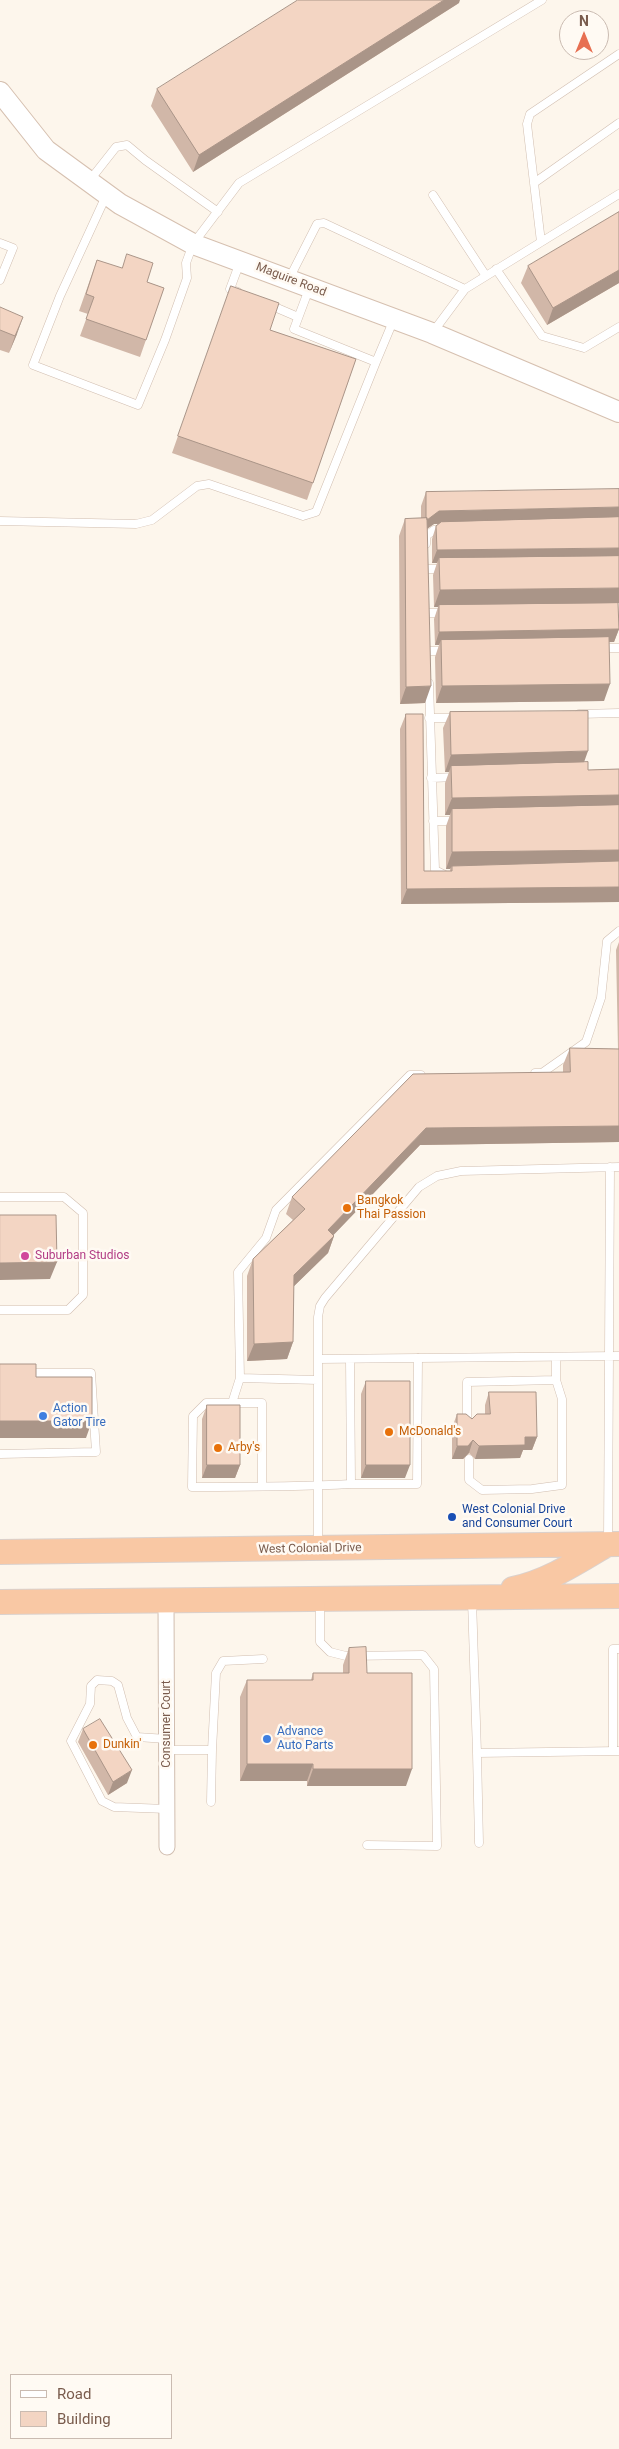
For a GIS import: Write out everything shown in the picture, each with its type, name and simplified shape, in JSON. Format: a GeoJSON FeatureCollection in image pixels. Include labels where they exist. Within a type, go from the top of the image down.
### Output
{"type":"FeatureCollection","features":[{"type":"Feature","properties":{"kind":"highway","name":"West Colonial Drive"},"geometry":{"type":"LineString","coordinates":[[0,1552],[613,1544]]}},
{"type":"Feature","properties":{"kind":"highway"},"geometry":{"type":"LineString","coordinates":[[472,1598],[534,1585],[613,1544]]}},
{"type":"Feature","properties":{"kind":"highway"},"geometry":{"type":"LineString","coordinates":[[0,1602],[619,1596]]}},
{"type":"Feature","properties":{"kind":"main road","name":"Maguire Road"},"geometry":{"type":"LineString","coordinates":[[0,92],[46,150],[120,204],[193,244],[432,333],[619,412]]}},
{"type":"Feature","properties":{"kind":"street","name":"Consumer Court"},"geometry":{"type":"LineString","coordinates":[[166,1601],[168,1847]]}},
{"type":"Feature","properties":{"kind":"lane"},"geometry":{"type":"LineString","coordinates":[[106,194],[60,296],[33,364],[138,405],[165,340],[187,278],[186,263],[193,244],[239,184],[542,0]]}},
{"type":"Feature","properties":{"kind":"lane"},"geometry":{"type":"LineString","coordinates":[[541,242],[527,124],[530,114],[619,54]]}},
{"type":"Feature","properties":{"kind":"lane"},"geometry":{"type":"LineString","coordinates":[[534,184],[619,123]]}},
{"type":"Feature","properties":{"kind":"lane"},"geometry":{"type":"LineString","coordinates":[[88,181],[116,147],[127,145],[218,212]]}},
{"type":"Feature","properties":{"kind":"lane"},"geometry":{"type":"LineString","coordinates":[[432,333],[465,289],[619,194]]}},
{"type":"Feature","properties":{"kind":"lane"},"geometry":{"type":"LineString","coordinates":[[433,195],[486,276]]}},
{"type":"Feature","properties":{"kind":"lane"},"geometry":{"type":"LineString","coordinates":[[288,279],[316,224],[324,223],[465,289]]}},
{"type":"Feature","properties":{"kind":"lane"},"geometry":{"type":"LineString","coordinates":[[0,243],[13,248],[0,280]]}},
{"type":"Feature","properties":{"kind":"lane"},"geometry":{"type":"LineString","coordinates":[[241,261],[230,289],[247,296]]}},
{"type":"Feature","properties":{"kind":"lane"},"geometry":{"type":"LineString","coordinates":[[496,269],[542,336],[584,348],[619,327]]}},
{"type":"Feature","properties":{"kind":"lane"},"geometry":{"type":"LineString","coordinates":[[310,287],[294,328],[376,362]]}},
{"type":"Feature","properties":{"kind":"lane"},"geometry":{"type":"LineString","coordinates":[[264,303],[298,317]]}},
{"type":"Feature","properties":{"kind":"lane"},"geometry":{"type":"LineString","coordinates":[[0,521],[136,524],[152,520],[197,486],[209,484],[303,516],[316,512],[394,319]]}},
{"type":"Feature","properties":{"kind":"lane"},"geometry":{"type":"LineString","coordinates":[[427,578],[426,536],[434,530],[453,529]]}},
{"type":"Feature","properties":{"kind":"lane"},"geometry":{"type":"LineString","coordinates":[[426,561],[455,569]]}},
{"type":"Feature","properties":{"kind":"lane"},"geometry":{"type":"LineString","coordinates":[[427,604],[428,623]]}},
{"type":"Feature","properties":{"kind":"lane"},"geometry":{"type":"LineString","coordinates":[[427,613],[456,613]]}},
{"type":"Feature","properties":{"kind":"lane"},"geometry":{"type":"LineString","coordinates":[[428,642],[428,661]]}},
{"type":"Feature","properties":{"kind":"lane"},"geometry":{"type":"LineString","coordinates":[[590,649],[619,648]]}},
{"type":"Feature","properties":{"kind":"lane"},"geometry":{"type":"LineString","coordinates":[[428,651],[457,651]]}},
{"type":"Feature","properties":{"kind":"lane"},"geometry":{"type":"LineString","coordinates":[[428,670],[435,870],[445,875],[455,875]]}},
{"type":"Feature","properties":{"kind":"lane"},"geometry":{"type":"LineString","coordinates":[[569,715],[619,714]]}},
{"type":"Feature","properties":{"kind":"lane"},"geometry":{"type":"LineString","coordinates":[[429,718],[469,717]]}},
{"type":"Feature","properties":{"kind":"lane"},"geometry":{"type":"LineString","coordinates":[[431,778],[471,777]]}},
{"type":"Feature","properties":{"kind":"lane"},"geometry":{"type":"LineString","coordinates":[[433,821],[462,820]]}},
{"type":"Feature","properties":{"kind":"lane"},"geometry":{"type":"LineString","coordinates":[[524,1073],[542,1073],[586,1042],[601,998],[607,941],[619,931]]}},
{"type":"Feature","properties":{"kind":"lane"},"geometry":{"type":"LineString","coordinates":[[232,1403],[240,1378],[238,1272],[266,1238],[276,1210],[410,1075],[429,1075]]}},
{"type":"Feature","properties":{"kind":"lane"},"geometry":{"type":"LineString","coordinates":[[610,1167],[610,1356],[613,1544]]}},
{"type":"Feature","properties":{"kind":"lane"},"geometry":{"type":"LineString","coordinates":[[318,1549],[318,1317],[320,1306],[325,1298],[419,1187],[437,1176],[461,1171],[619,1167]]}},
{"type":"Feature","properties":{"kind":"lane"},"geometry":{"type":"LineString","coordinates":[[0,1198],[64,1197],[84,1213],[83,1295],[68,1310],[0,1310]]}},
{"type":"Feature","properties":{"kind":"lane"},"geometry":{"type":"LineString","coordinates":[[318,1359],[619,1356]]}},
{"type":"Feature","properties":{"kind":"lane"},"geometry":{"type":"LineString","coordinates":[[469,1459],[469,1480],[482,1490],[532,1489],[562,1485],[562,1399],[556,1380],[556,1357]]}},
{"type":"Feature","properties":{"kind":"lane"},"geometry":{"type":"LineString","coordinates":[[262,1486],[262,1403],[206,1403],[193,1416],[192,1487],[417,1484],[418,1358]]}},
{"type":"Feature","properties":{"kind":"lane"},"geometry":{"type":"LineString","coordinates":[[350,1359],[351,1484]]}},
{"type":"Feature","properties":{"kind":"lane"},"geometry":{"type":"LineString","coordinates":[[0,1454],[96,1452],[91,1373],[18,1373]]}},
{"type":"Feature","properties":{"kind":"lane"},"geometry":{"type":"LineString","coordinates":[[240,1378],[318,1380]]}},
{"type":"Feature","properties":{"kind":"lane"},"geometry":{"type":"LineString","coordinates":[[467,1427],[467,1382],[556,1380]]}},
{"type":"Feature","properties":{"kind":"lane"},"geometry":{"type":"LineString","coordinates":[[472,1598],[479,1843]]}},
{"type":"Feature","properties":{"kind":"lane"},"geometry":{"type":"LineString","coordinates":[[320,1600],[320,1642],[330,1652],[346,1656],[423,1655],[434,1669],[437,1846],[367,1845]]}},
{"type":"Feature","properties":{"kind":"lane"},"geometry":{"type":"LineString","coordinates":[[477,1753],[616,1751],[613,1649],[619,1649]]}},
{"type":"Feature","properties":{"kind":"lane"},"geometry":{"type":"LineString","coordinates":[[211,1802],[216,1673],[223,1661],[263,1659]]}},
{"type":"Feature","properties":{"kind":"lane"},"geometry":{"type":"LineString","coordinates":[[167,1809],[114,1808],[102,1802],[71,1742],[90,1704],[91,1686],[97,1680],[112,1681],[118,1685],[127,1718],[137,1737],[167,1744],[212,1750]]}},
{"type":"Feature","properties":{"kind":"building"},"geometry":{"type":"Polygon","coordinates":[[[298,0],[444,0],[199,155],[157,89],[298,0]]]}},
{"type":"Feature","properties":{"kind":"building"},"geometry":{"type":"Polygon","coordinates":[[[619,212],[619,270],[553,308],[528,266],[619,212]]]}},
{"type":"Feature","properties":{"kind":"building"},"geometry":{"type":"Polygon","coordinates":[[[127,254],[153,263],[147,282],[164,288],[146,340],[86,319],[94,297],[86,294],[97,260],[122,268],[127,254]]]}},
{"type":"Feature","properties":{"kind":"building"},"geometry":{"type":"Polygon","coordinates":[[[231,286],[279,303],[270,330],[356,359],[313,483],[178,436],[231,286]]]}},
{"type":"Feature","properties":{"kind":"building"},"geometry":{"type":"Polygon","coordinates":[[[0,307],[23,317],[15,336],[0,330],[0,307]]]}},
{"type":"Feature","properties":{"kind":"building"},"geometry":{"type":"Polygon","coordinates":[[[619,489],[619,507],[439,511],[427,520],[426,518],[426,492],[619,489]]]}},
{"type":"Feature","properties":{"kind":"building"},"geometry":{"type":"Polygon","coordinates":[[[619,517],[619,548],[437,550],[436,526],[441,522],[619,517]]]}},
{"type":"Feature","properties":{"kind":"building"},"geometry":{"type":"Polygon","coordinates":[[[427,518],[431,686],[406,687],[405,519],[427,518]]]}},
{"type":"Feature","properties":{"kind":"building"},"geometry":{"type":"Polygon","coordinates":[[[619,556],[619,588],[440,590],[439,558],[619,556]]]}},
{"type":"Feature","properties":{"kind":"building"},"geometry":{"type":"Polygon","coordinates":[[[618,603],[619,629],[439,632],[439,605],[618,603]]]}},
{"type":"Feature","properties":{"kind":"building"},"geometry":{"type":"Polygon","coordinates":[[[609,637],[610,684],[442,686],[441,640],[609,637]]]}},
{"type":"Feature","properties":{"kind":"building"},"geometry":{"type":"Polygon","coordinates":[[[588,711],[588,751],[451,755],[450,712],[588,711]]]}},
{"type":"Feature","properties":{"kind":"building"},"geometry":{"type":"Polygon","coordinates":[[[406,714],[423,714],[424,871],[452,871],[452,866],[619,861],[619,887],[407,889],[406,714]]]}},
{"type":"Feature","properties":{"kind":"building"},"geometry":{"type":"Polygon","coordinates":[[[588,762],[588,770],[619,769],[619,795],[452,798],[451,766],[588,762]]]}},
{"type":"Feature","properties":{"kind":"building"},"geometry":{"type":"Polygon","coordinates":[[[619,805],[619,850],[452,852],[452,809],[619,805]]]}},
{"type":"Feature","properties":{"kind":"building"},"geometry":{"type":"Polygon","coordinates":[[[570,1048],[619,1049],[619,1126],[426,1128],[328,1230],[334,1236],[294,1275],[293,1342],[254,1344],[253,1259],[305,1209],[292,1197],[413,1074],[570,1072],[570,1048]]]}},
{"type":"Feature","properties":{"kind":"building"},"geometry":{"type":"Polygon","coordinates":[[[0,1215],[56,1215],[57,1262],[0,1263],[0,1215]]]}},
{"type":"Feature","properties":{"kind":"building","name":"Action Gator Tire"},"geometry":{"type":"Polygon","coordinates":[[[0,1364],[36,1364],[36,1377],[92,1377],[92,1421],[0,1421],[0,1364]]]}},
{"type":"Feature","properties":{"kind":"building"},"geometry":{"type":"Polygon","coordinates":[[[366,1381],[410,1381],[410,1465],[366,1465],[366,1381]]]}},
{"type":"Feature","properties":{"kind":"building"},"geometry":{"type":"Polygon","coordinates":[[[489,1392],[536,1392],[537,1437],[525,1437],[525,1445],[479,1446],[473,1440],[468,1446],[457,1446],[457,1414],[466,1414],[472,1419],[477,1414],[490,1414],[489,1392]]]}},
{"type":"Feature","properties":{"kind":"building","name":"Arby's"},"geometry":{"type":"Polygon","coordinates":[[[207,1405],[240,1405],[240,1465],[207,1465],[207,1405]]]}},
{"type":"Feature","properties":{"kind":"building"},"geometry":{"type":"Polygon","coordinates":[[[366,1647],[367,1673],[412,1673],[412,1769],[313,1769],[313,1764],[247,1764],[247,1680],[313,1680],[313,1673],[349,1673],[349,1648],[366,1647]]]}},
{"type":"Feature","properties":{"kind":"building"},"geometry":{"type":"Polygon","coordinates":[[[100,1719],[132,1770],[113,1782],[83,1729],[100,1719]]]}},
{"type":"Feature","properties":{"kind":"place","name":"Bangkok Thai Passion"},"geometry":{"type":"Point","coordinates":[347,1208]}},
{"type":"Feature","properties":{"kind":"place","name":"Suburban Studios"},"geometry":{"type":"Point","coordinates":[25,1256]}},
{"type":"Feature","properties":{"kind":"place","name":"Action Gator Tire"},"geometry":{"type":"Point","coordinates":[43,1416]}},
{"type":"Feature","properties":{"kind":"place","name":"McDonald's"},"geometry":{"type":"Point","coordinates":[389,1432]}},
{"type":"Feature","properties":{"kind":"place","name":"Arby's"},"geometry":{"type":"Point","coordinates":[218,1448]}},
{"type":"Feature","properties":{"kind":"place","name":"West Colonial Drive and Consumer Court"},"geometry":{"type":"Point","coordinates":[452,1517]}},
{"type":"Feature","properties":{"kind":"place","name":"Advance Auto Parts"},"geometry":{"type":"Point","coordinates":[267,1739]}},
{"type":"Feature","properties":{"kind":"place","name":"Dunkin'"},"geometry":{"type":"Point","coordinates":[93,1745]}}]}
